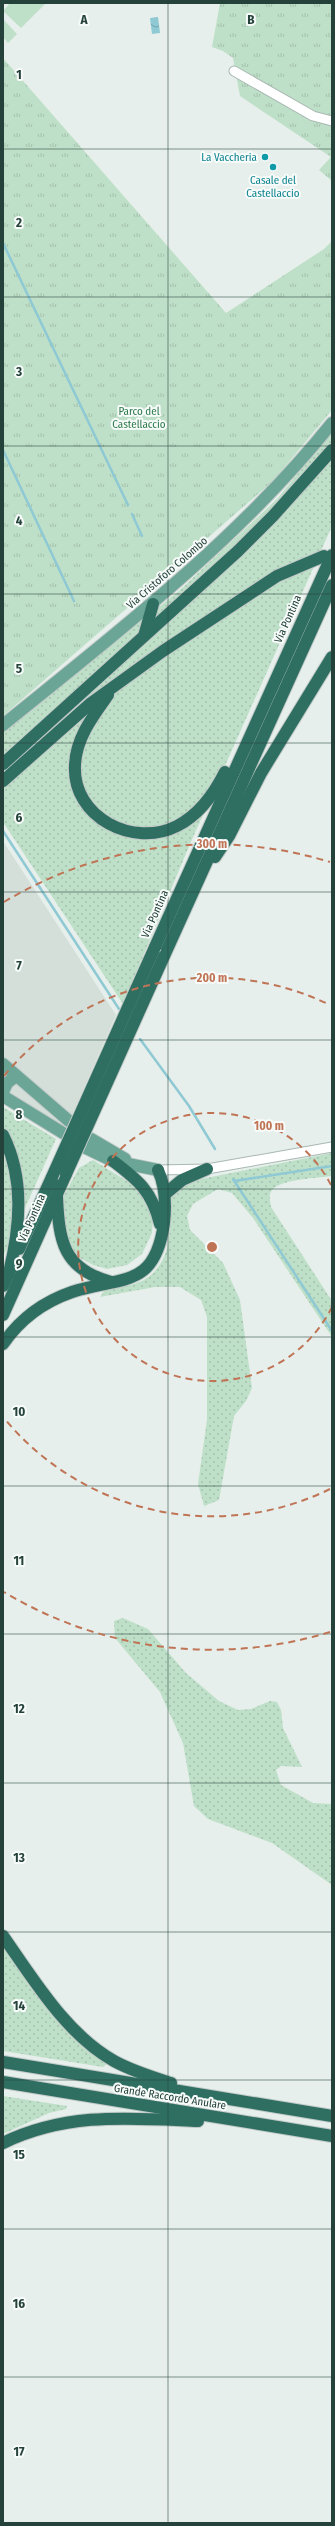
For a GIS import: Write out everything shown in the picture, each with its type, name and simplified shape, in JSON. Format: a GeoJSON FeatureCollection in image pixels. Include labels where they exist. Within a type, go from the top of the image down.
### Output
{"type":"FeatureCollection","features":[{"type":"Feature","properties":{"kind":"highway"},"geometry":{"type":"LineString","coordinates":[[3,764],[242,546],[332,450]]}},
{"type":"Feature","properties":{"kind":"highway"},"geometry":{"type":"LineString","coordinates":[[3,781],[81,712],[115,685],[261,586],[286,571],[328,555]]}},
{"type":"Feature","properties":{"kind":"highway","name":"Via Pontina"},"geometry":{"type":"LineString","coordinates":[[3,1286],[255,724],[328,555]]}},
{"type":"Feature","properties":{"kind":"highway","name":"Via Pontina"},"geometry":{"type":"LineString","coordinates":[[3,1315],[193,890],[332,585]]}},
{"type":"Feature","properties":{"kind":"highway"},"geometry":{"type":"LineString","coordinates":[[144,636],[153,604]]}},
{"type":"Feature","properties":{"kind":"highway"},"geometry":{"type":"LineString","coordinates":[[193,890],[229,836],[260,773],[332,657]]}},
{"type":"Feature","properties":{"kind":"highway"},"geometry":{"type":"LineString","coordinates":[[115,685],[93,716],[82,735],[75,759],[75,772],[80,792],[92,811],[108,824],[125,832],[148,834],[164,832],[178,826],[192,817],[212,794],[236,750],[255,724]]}},
{"type":"Feature","properties":{"kind":"highway"},"geometry":{"type":"LineString","coordinates":[[3,1135],[13,1163],[19,1203],[18,1227],[9,1273]]}},
{"type":"Feature","properties":{"kind":"highway"},"geometry":{"type":"LineString","coordinates":[[113,1161],[139,1181],[152,1198],[162,1233]]}},
{"type":"Feature","properties":{"kind":"highway"},"geometry":{"type":"LineString","coordinates":[[3,1344],[19,1323],[46,1303],[71,1292],[137,1275],[146,1268],[155,1256],[162,1233],[165,1194],[153,1169]]}},
{"type":"Feature","properties":{"kind":"highway"},"geometry":{"type":"LineString","coordinates":[[165,1194],[182,1180],[207,1170]]}},
{"type":"Feature","properties":{"kind":"highway"},"geometry":{"type":"LineString","coordinates":[[57,1194],[60,1236],[69,1257],[86,1273],[114,1282]]}},
{"type":"Feature","properties":{"kind":"highway"},"geometry":{"type":"LineString","coordinates":[[3,1936],[51,2003],[88,2041],[107,2057],[152,2078],[252,2103]]}},
{"type":"Feature","properties":{"kind":"highway","name":"Grande Raccordo Anulare"},"geometry":{"type":"LineString","coordinates":[[3,2062],[332,2116]]}},
{"type":"Feature","properties":{"kind":"highway","name":"Grande Raccordo Anulare"},"geometry":{"type":"LineString","coordinates":[[3,2082],[332,2136]]}},
{"type":"Feature","properties":{"kind":"highway"},"geometry":{"type":"LineString","coordinates":[[3,2143],[38,2130],[71,2122],[106,2117],[252,2123]]}},
{"type":"Feature","properties":{"kind":"main road","name":"Via Cristoforo Colombo"},"geometry":{"type":"LineString","coordinates":[[3,725],[153,604],[243,522],[287,476],[332,423]]}},
{"type":"Feature","properties":{"kind":"main road"},"geometry":{"type":"LineString","coordinates":[[4,1069],[16,1076],[69,1121]]}},
{"type":"Feature","properties":{"kind":"main road"},"geometry":{"type":"LineString","coordinates":[[3,1092],[7,1083],[16,1076]]}},
{"type":"Feature","properties":{"kind":"main road"},"geometry":{"type":"LineString","coordinates":[[3,1096],[64,1133]]}},
{"type":"Feature","properties":{"kind":"main road"},"geometry":{"type":"LineString","coordinates":[[88,1144],[119,1156],[153,1169],[113,1161],[88,1144]]}},
{"type":"Feature","properties":{"kind":"street"},"geometry":{"type":"LineString","coordinates":[[234,71],[313,116],[332,121]]}},
{"type":"Feature","properties":{"kind":"street"},"geometry":{"type":"LineString","coordinates":[[153,1169],[207,1170],[332,1147]]}},
{"type":"Feature","properties":{"kind":"shaded area"},"geometry":{"type":"Polygon","coordinates":[[[3,841],[116,1015],[66,1129],[3,1087],[3,841]]]}},
{"type":"Feature","properties":{"kind":"green space"},"geometry":{"type":"Polygon","coordinates":[[[10,3],[46,3],[21,28],[3,11],[10,3]]]}},
{"type":"Feature","properties":{"kind":"green space"},"geometry":{"type":"Polygon","coordinates":[[[220,3],[332,3],[332,181],[319,170],[331,157],[240,96],[233,58],[223,51],[212,47],[220,3]]]}},
{"type":"Feature","properties":{"kind":"green space"},"geometry":{"type":"Polygon","coordinates":[[[3,19],[17,34],[8,43],[3,37],[3,19]]]}},
{"type":"Feature","properties":{"kind":"green space","name":"Parco del Castellaccio"},"geometry":{"type":"Polygon","coordinates":[[[3,58],[226,313],[324,249],[332,241],[332,410],[273,481],[3,716],[3,58]]]}},
{"type":"Feature","properties":{"kind":"green space"},"geometry":{"type":"Polygon","coordinates":[[[332,432],[332,526],[190,844],[123,1004],[3,822],[3,732],[180,590],[277,499],[332,432]]]}},
{"type":"Feature","properties":{"kind":"green space"},"geometry":{"type":"Polygon","coordinates":[[[3,1107],[56,1139],[3,1257],[3,1107]]]}},
{"type":"Feature","properties":{"kind":"green space"},"geometry":{"type":"Polygon","coordinates":[[[332,1153],[332,1176],[284,1183],[271,1191],[270,1197],[271,1207],[332,1301],[332,1337],[253,1218],[232,1193],[218,1189],[193,1204],[187,1216],[190,1230],[223,1263],[240,1300],[252,1388],[246,1401],[234,1416],[219,1500],[204,1506],[198,1484],[207,1420],[207,1317],[201,1300],[180,1287],[155,1287],[100,1297],[105,1290],[143,1281],[156,1270],[162,1261],[169,1240],[170,1195],[184,1185],[201,1179],[332,1153]]]}},
{"type":"Feature","properties":{"kind":"green space"},"geometry":{"type":"Polygon","coordinates":[[[93,1160],[138,1188],[153,1219],[152,1233],[142,1254],[127,1265],[107,1269],[93,1265],[73,1254],[61,1221],[64,1195],[79,1168],[93,1160]]]}},
{"type":"Feature","properties":{"kind":"green space"},"geometry":{"type":"Polygon","coordinates":[[[123,1618],[148,1629],[186,1673],[219,1701],[238,1710],[251,1709],[270,1701],[277,1702],[281,1710],[283,1728],[302,1767],[281,1766],[276,1770],[281,1785],[313,1803],[332,1804],[332,1885],[272,1843],[208,1819],[194,1806],[183,1743],[160,1692],[115,1638],[114,1621],[123,1618]]]}},
{"type":"Feature","properties":{"kind":"green space"},"geometry":{"type":"Polygon","coordinates":[[[3,1943],[108,2063],[103,2067],[3,2051],[3,1943]]]}},
{"type":"Feature","properties":{"kind":"green space"},"geometry":{"type":"Polygon","coordinates":[[[3,2096],[67,2106],[66,2109],[49,2113],[3,2134],[3,2096]]]}},
{"type":"Feature","properties":{"kind":"water"},"geometry":{"type":"Polygon","coordinates":[[[158,17],[160,33],[152,34],[150,18],[158,17]]]}},
{"type":"Feature","properties":{"kind":"waterway"},"geometry":{"type":"LineString","coordinates":[[3,243],[128,505]]}},
{"type":"Feature","properties":{"kind":"waterway"},"geometry":{"type":"LineString","coordinates":[[3,450],[74,601]]}},
{"type":"Feature","properties":{"kind":"waterway"},"geometry":{"type":"LineString","coordinates":[[132,514],[142,536]]}},
{"type":"Feature","properties":{"kind":"waterway"},"geometry":{"type":"LineString","coordinates":[[3,831],[119,1009]]}},
{"type":"Feature","properties":{"kind":"waterway"},"geometry":{"type":"LineString","coordinates":[[140,1039],[189,1106],[215,1149]]}},
{"type":"Feature","properties":{"kind":"waterway"},"geometry":{"type":"LineString","coordinates":[[234,1181],[332,1166]]}},
{"type":"Feature","properties":{"kind":"waterway"},"geometry":{"type":"LineString","coordinates":[[233,1179],[332,1331]]}},
{"type":"Feature","properties":{"kind":"place","name":"La Vaccheria"},"geometry":{"type":"Point","coordinates":[265,157]}},
{"type":"Feature","properties":{"kind":"place","name":"Casale del Castellaccio"},"geometry":{"type":"Point","coordinates":[273,167]}}]}
